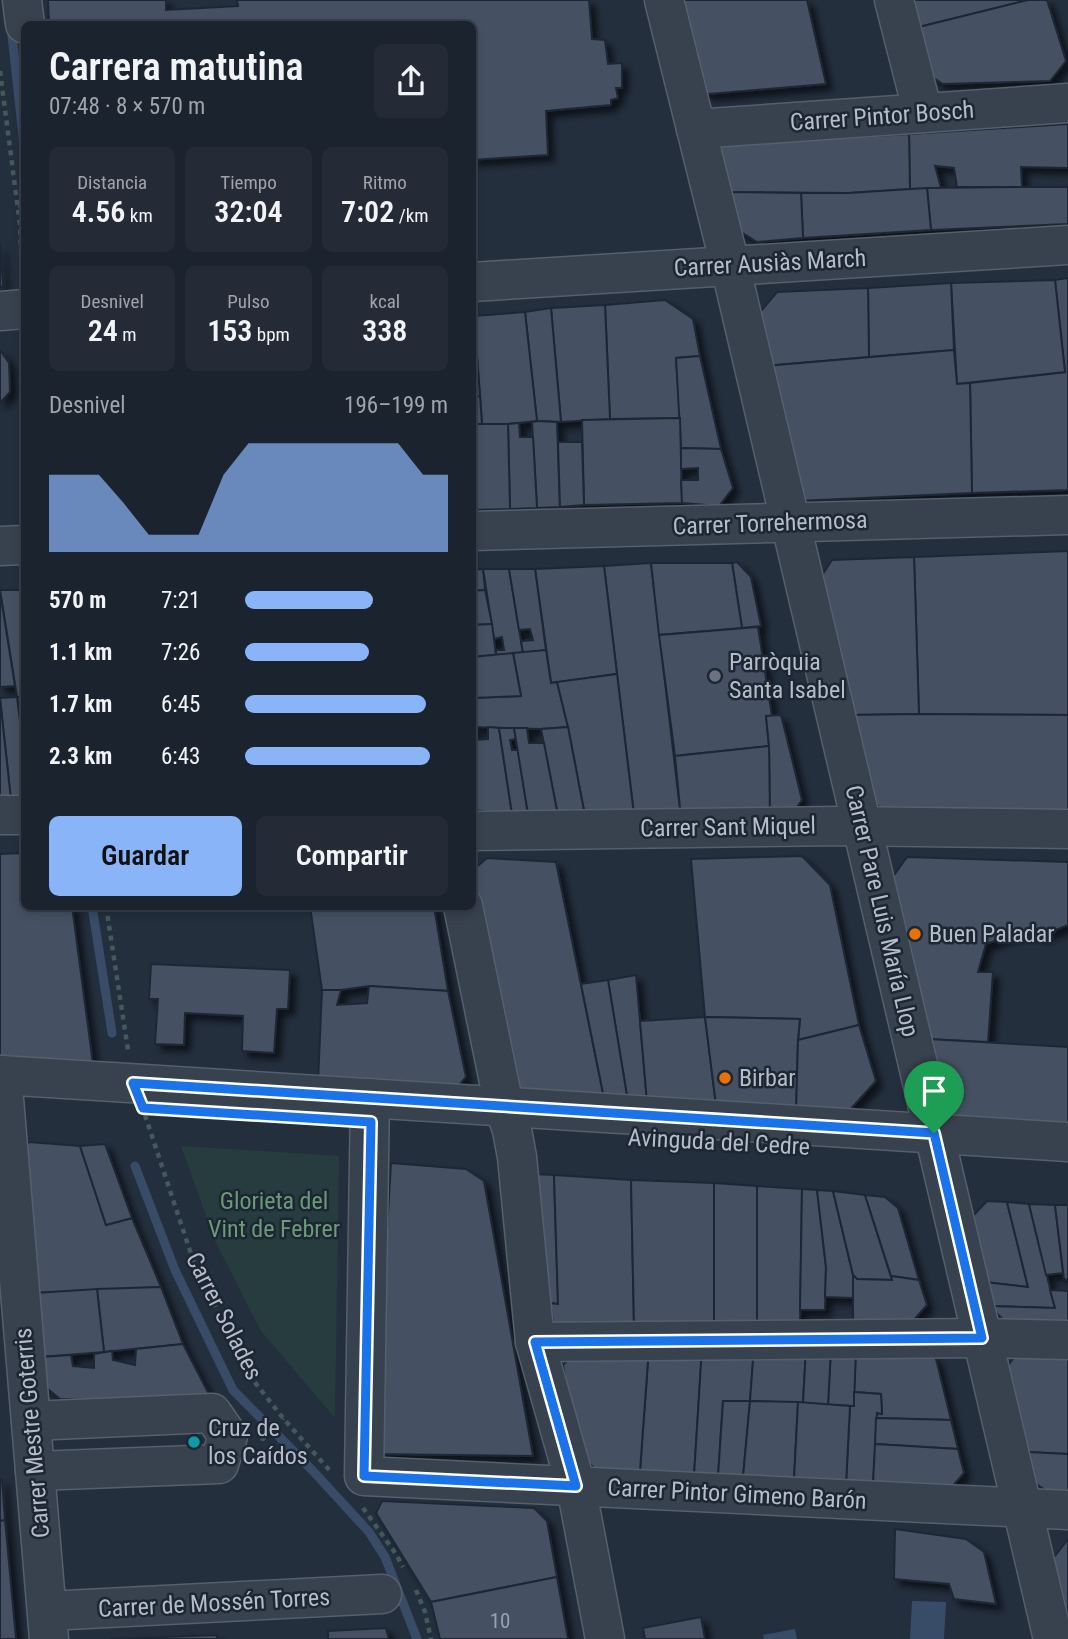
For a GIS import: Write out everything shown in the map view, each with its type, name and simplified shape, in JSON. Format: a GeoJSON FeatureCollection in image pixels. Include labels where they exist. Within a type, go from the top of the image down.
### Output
{"type":"FeatureCollection","features":[{"type":"Feature","properties":{"kind":"street"},"geometry":{"type":"LineString","coordinates":[[22,0],[26,21]]}},
{"type":"Feature","properties":{"kind":"street","name":"Carrer Pare Luis María Llop"},"geometry":{"type":"LineString","coordinates":[[664,0],[730,265],[1053,1639]]}},
{"type":"Feature","properties":{"kind":"street"},"geometry":{"type":"LineString","coordinates":[[894,0],[923,113]]}},
{"type":"Feature","properties":{"kind":"street","name":"Carrer Pintor Bosch"},"geometry":{"type":"LineString","coordinates":[[696,129],[1068,103]]}},
{"type":"Feature","properties":{"kind":"street","name":"Carrer Ausiàs March"},"geometry":{"type":"LineString","coordinates":[[476,282],[1068,245]]}},
{"type":"Feature","properties":{"kind":"street","name":"Carrer Torrehermosa"},"geometry":{"type":"LineString","coordinates":[[476,531],[1068,515]]}},
{"type":"Feature","properties":{"kind":"street"},"geometry":{"type":"LineString","coordinates":[[0,546],[21,545]]}},
{"type":"Feature","properties":{"kind":"street"},"geometry":{"type":"LineString","coordinates":[[0,816],[21,814]]}},
{"type":"Feature","properties":{"kind":"street","name":"Carrer Sant Miquel"},"geometry":{"type":"LineString","coordinates":[[476,831],[862,827],[1068,829]]}},
{"type":"Feature","properties":{"kind":"street"},"geometry":{"type":"LineString","coordinates":[[464,910],[517,1157],[535,1342],[576,1486],[606,1639]]}},
{"type":"Feature","properties":{"kind":"street","name":"Avinguda del Cedre"},"geometry":{"type":"LineString","coordinates":[[1,1088],[936,1144],[1068,1142]]}},
{"type":"Feature","properties":{"kind":"street","name":"Carrer Mestre Goterris"},"geometry":{"type":"LineString","coordinates":[[1,1088],[21,1427],[35,1471],[48,1625]]}},
{"type":"Feature","properties":{"kind":"street"},"geometry":{"type":"LineString","coordinates":[[354,1487],[371,1110]]}},
{"type":"Feature","properties":{"kind":"street","name":"Avinguda del Cedre"},"geometry":{"type":"LineString","coordinates":[[936,1144],[975,1156],[1068,1162]]}},
{"type":"Feature","properties":{"kind":"street"},"geometry":{"type":"LineString","coordinates":[[535,1342],[982,1338],[1068,1340]]}},
{"type":"Feature","properties":{"kind":"street"},"geometry":{"type":"LineString","coordinates":[[21,1427],[212,1413],[228,1436],[219,1464],[35,1471]]}},
{"type":"Feature","properties":{"kind":"street","name":"Carrer Pintor Gimeno Barón"},"geometry":{"type":"LineString","coordinates":[[354,1487],[576,1486],[1068,1510]]}},
{"type":"Feature","properties":{"kind":"street","name":"Carrer de Mossén Torres"},"geometry":{"type":"LineString","coordinates":[[48,1625],[400,1584]]}},
{"type":"Feature","properties":{"kind":"path"},"geometry":{"type":"LineString","coordinates":[[0,71],[20,225],[16,310]]}},
{"type":"Feature","properties":{"kind":"path","name":"Carrer Solades"},"geometry":{"type":"LineString","coordinates":[[107,910],[138,1096],[195,1266],[253,1380],[283,1418],[354,1487],[396,1554],[400,1584],[425,1612],[431,1639]]}},
{"type":"Feature","properties":{"kind":"path"},"geometry":{"type":"LineString","coordinates":[[263,1438],[283,1418]]}},
{"type":"Feature","properties":{"kind":"green space","name":"Glorieta del Vint de Febrer"},"geometry":{"type":"Polygon","coordinates":[[[181,1146],[339,1156],[335,1418],[261,1331],[216,1243],[181,1146]]]}},
{"type":"Feature","properties":{"kind":"water"},"geometry":{"type":"Polygon","coordinates":[[[912,1601],[946,1602],[944,1639],[910,1639],[912,1601]]]}},
{"type":"Feature","properties":{"kind":"water"},"geometry":{"type":"Polygon","coordinates":[[[795,1629],[797,1639],[764,1639],[763,1635],[795,1629]]]}},
{"type":"Feature","properties":{"kind":"building"},"geometry":{"type":"Polygon","coordinates":[[[48,0],[166,0],[166,10],[238,6],[237,0],[589,0],[592,39],[605,40],[608,64],[622,63],[622,88],[616,88],[618,98],[611,100],[611,105],[546,111],[548,155],[476,160],[476,21],[49,21],[48,0]]]}},
{"type":"Feature","properties":{"kind":"building"},"geometry":{"type":"Polygon","coordinates":[[[675,0],[807,0],[826,84],[709,94],[695,88],[675,0]]]}},
{"type":"Feature","properties":{"kind":"building"},"geometry":{"type":"Polygon","coordinates":[[[908,0],[1028,0],[915,28],[908,0]]]}},
{"type":"Feature","properties":{"kind":"building"},"geometry":{"type":"Polygon","coordinates":[[[1028,0],[1047,0],[1066,61],[1050,81],[943,84],[929,75],[915,28],[1028,0]]]}},
{"type":"Feature","properties":{"kind":"building"},"geometry":{"type":"Polygon","coordinates":[[[1068,124],[1068,168],[1021,167],[1022,187],[957,187],[954,168],[935,166],[941,188],[910,189],[909,134],[1068,124]]]}},
{"type":"Feature","properties":{"kind":"building"},"geometry":{"type":"Polygon","coordinates":[[[909,134],[910,189],[849,193],[723,192],[714,158],[723,145],[909,134]]]}},
{"type":"Feature","properties":{"kind":"building"},"geometry":{"type":"Polygon","coordinates":[[[1068,187],[1068,224],[931,230],[927,188],[1068,187]]]}},
{"type":"Feature","properties":{"kind":"building"},"geometry":{"type":"Polygon","coordinates":[[[927,188],[931,230],[803,238],[801,193],[927,188]]]}},
{"type":"Feature","properties":{"kind":"building"},"geometry":{"type":"Polygon","coordinates":[[[723,192],[801,193],[803,238],[757,242],[733,227],[723,192]]]}},
{"type":"Feature","properties":{"kind":"building"},"geometry":{"type":"Polygon","coordinates":[[[0,243],[3,285],[0,288],[0,243]]]}},
{"type":"Feature","properties":{"kind":"building"},"geometry":{"type":"Polygon","coordinates":[[[1068,278],[1068,490],[972,493],[970,383],[1065,372],[1055,280],[1068,278]]]}},
{"type":"Feature","properties":{"kind":"building"},"geometry":{"type":"Polygon","coordinates":[[[1055,280],[1065,372],[957,384],[951,283],[1055,280]]]}},
{"type":"Feature","properties":{"kind":"building"},"geometry":{"type":"Polygon","coordinates":[[[951,283],[954,350],[869,357],[868,288],[951,283]]]}},
{"type":"Feature","properties":{"kind":"building"},"geometry":{"type":"Polygon","coordinates":[[[868,288],[869,357],[765,366],[755,318],[777,292],[868,288]]]}},
{"type":"Feature","properties":{"kind":"building"},"geometry":{"type":"Polygon","coordinates":[[[665,300],[693,319],[700,356],[676,358],[680,418],[610,419],[605,305],[665,300]]]}},
{"type":"Feature","properties":{"kind":"building"},"geometry":{"type":"Polygon","coordinates":[[[605,305],[610,419],[561,422],[551,308],[605,305]]]}},
{"type":"Feature","properties":{"kind":"building"},"geometry":{"type":"Polygon","coordinates":[[[551,308],[561,422],[537,421],[525,312],[551,308]]]}},
{"type":"Feature","properties":{"kind":"building"},"geometry":{"type":"Polygon","coordinates":[[[525,312],[537,421],[482,424],[476,316],[525,312]]]}},
{"type":"Feature","properties":{"kind":"building"},"geometry":{"type":"Polygon","coordinates":[[[476,343],[480,396],[476,396],[476,343]]]}},
{"type":"Feature","properties":{"kind":"building"},"geometry":{"type":"Polygon","coordinates":[[[0,350],[9,363],[10,392],[0,403],[0,350]]]}},
{"type":"Feature","properties":{"kind":"building"},"geometry":{"type":"Polygon","coordinates":[[[954,350],[957,384],[970,383],[972,493],[796,501],[765,366],[954,350]]]}},
{"type":"Feature","properties":{"kind":"building"},"geometry":{"type":"Polygon","coordinates":[[[700,356],[721,449],[681,448],[676,358],[700,356]]]}},
{"type":"Feature","properties":{"kind":"building"},"geometry":{"type":"Polygon","coordinates":[[[476,396],[480,396],[482,424],[476,424],[476,396]]]}},
{"type":"Feature","properties":{"kind":"building"},"geometry":{"type":"Polygon","coordinates":[[[680,418],[682,503],[584,505],[582,420],[680,418]]]}},
{"type":"Feature","properties":{"kind":"building"},"geometry":{"type":"Polygon","coordinates":[[[532,422],[557,422],[560,507],[537,508],[532,422]]]}},
{"type":"Feature","properties":{"kind":"building"},"geometry":{"type":"Polygon","coordinates":[[[519,423],[520,437],[533,437],[537,508],[510,509],[508,424],[519,423]]]}},
{"type":"Feature","properties":{"kind":"building"},"geometry":{"type":"Polygon","coordinates":[[[476,424],[508,424],[510,509],[476,510],[476,424]]]}},
{"type":"Feature","properties":{"kind":"building"},"geometry":{"type":"Polygon","coordinates":[[[558,442],[582,442],[584,505],[560,507],[558,442]]]}},
{"type":"Feature","properties":{"kind":"building"},"geometry":{"type":"Polygon","coordinates":[[[681,448],[721,449],[733,488],[719,506],[682,503],[681,480],[698,480],[698,468],[681,469],[681,448]]]}},
{"type":"Feature","properties":{"kind":"building"},"geometry":{"type":"Polygon","coordinates":[[[1068,551],[1068,715],[919,714],[914,557],[1068,551]]]}},
{"type":"Feature","properties":{"kind":"building"},"geometry":{"type":"Polygon","coordinates":[[[914,557],[919,714],[849,715],[817,583],[832,560],[914,557]]]}},
{"type":"Feature","properties":{"kind":"building"},"geometry":{"type":"Polygon","coordinates":[[[737,562],[751,577],[761,626],[742,628],[732,563],[737,562]]]}},
{"type":"Feature","properties":{"kind":"building"},"geometry":{"type":"Polygon","coordinates":[[[651,563],[681,818],[634,815],[604,566],[651,563]]]}},
{"type":"Feature","properties":{"kind":"building"},"geometry":{"type":"Polygon","coordinates":[[[651,563],[732,563],[742,628],[659,635],[651,563]]]}},
{"type":"Feature","properties":{"kind":"building"},"geometry":{"type":"Polygon","coordinates":[[[604,566],[617,674],[551,683],[535,569],[604,566]]]}},
{"type":"Feature","properties":{"kind":"building"},"geometry":{"type":"Polygon","coordinates":[[[483,569],[485,590],[476,591],[476,570],[483,569]]]}},
{"type":"Feature","properties":{"kind":"building"},"geometry":{"type":"Polygon","coordinates":[[[483,569],[509,569],[523,653],[496,655],[496,650],[504,650],[502,637],[494,639],[483,569]]]}},
{"type":"Feature","properties":{"kind":"building"},"geometry":{"type":"Polygon","coordinates":[[[509,569],[535,569],[546,650],[523,653],[521,641],[533,640],[530,629],[519,630],[509,569]]]}},
{"type":"Feature","properties":{"kind":"building"},"geometry":{"type":"Polygon","coordinates":[[[0,590],[21,590],[21,697],[17,697],[0,590]]]}},
{"type":"Feature","properties":{"kind":"building"},"geometry":{"type":"Polygon","coordinates":[[[485,590],[492,624],[476,625],[476,591],[485,590]]]}},
{"type":"Feature","properties":{"kind":"building"},"geometry":{"type":"Polygon","coordinates":[[[0,592],[15,686],[0,687],[0,592]]]}},
{"type":"Feature","properties":{"kind":"building"},"geometry":{"type":"Polygon","coordinates":[[[492,624],[496,655],[476,657],[476,625],[492,624]]]}},
{"type":"Feature","properties":{"kind":"building","name":"Parròquia Santa Isabel"},"geometry":{"type":"Polygon","coordinates":[[[758,627],[772,716],[766,716],[769,746],[675,756],[659,635],[758,627]]]}},
{"type":"Feature","properties":{"kind":"building"},"geometry":{"type":"Polygon","coordinates":[[[546,650],[551,683],[557,682],[568,727],[476,727],[476,698],[521,696],[513,653],[546,650]]]}},
{"type":"Feature","properties":{"kind":"building"},"geometry":{"type":"Polygon","coordinates":[[[513,653],[521,696],[476,698],[476,657],[513,653]]]}},
{"type":"Feature","properties":{"kind":"building"},"geometry":{"type":"Polygon","coordinates":[[[617,674],[634,815],[585,816],[557,682],[617,674]]]}},
{"type":"Feature","properties":{"kind":"building"},"geometry":{"type":"Polygon","coordinates":[[[17,697],[21,697],[21,730],[17,697]]]}},
{"type":"Feature","properties":{"kind":"building"},"geometry":{"type":"Polygon","coordinates":[[[17,697],[21,730],[21,809],[12,809],[0,698],[17,697]]]}},
{"type":"Feature","properties":{"kind":"building"},"geometry":{"type":"Polygon","coordinates":[[[0,699],[12,809],[0,808],[0,699]]]}},
{"type":"Feature","properties":{"kind":"building"},"geometry":{"type":"Polygon","coordinates":[[[781,715],[802,800],[788,819],[770,819],[766,716],[781,715]]]}},
{"type":"Feature","properties":{"kind":"building"},"geometry":{"type":"Polygon","coordinates":[[[849,715],[1068,715],[1068,818],[889,816],[867,796],[849,715]]]}},
{"type":"Feature","properties":{"kind":"building"},"geometry":{"type":"Polygon","coordinates":[[[488,727],[499,728],[512,814],[476,810],[476,740],[488,739],[488,727]]]}},
{"type":"Feature","properties":{"kind":"building"},"geometry":{"type":"Polygon","coordinates":[[[568,727],[585,816],[558,816],[541,729],[568,727]]]}},
{"type":"Feature","properties":{"kind":"building"},"geometry":{"type":"Polygon","coordinates":[[[499,728],[514,728],[516,739],[510,740],[512,750],[518,750],[528,814],[512,814],[499,728]]]}},
{"type":"Feature","properties":{"kind":"building"},"geometry":{"type":"Polygon","coordinates":[[[514,728],[527,728],[529,743],[544,743],[558,816],[528,814],[514,728]]]}},
{"type":"Feature","properties":{"kind":"building"},"geometry":{"type":"Polygon","coordinates":[[[769,746],[770,819],[681,818],[675,756],[769,746]]]}},
{"type":"Feature","properties":{"kind":"building"},"geometry":{"type":"Polygon","coordinates":[[[21,853],[21,910],[73,910],[93,1064],[0,1059],[0,854],[21,853]]]}},
{"type":"Feature","properties":{"kind":"building"},"geometry":{"type":"Polygon","coordinates":[[[802,856],[830,885],[859,1025],[798,1040],[800,1019],[705,1017],[691,859],[802,856]]]}},
{"type":"Feature","properties":{"kind":"building"},"geometry":{"type":"Polygon","coordinates":[[[907,857],[1068,862],[1068,925],[1039,937],[1035,927],[986,944],[978,972],[993,972],[988,1042],[928,1039],[890,881],[907,857]]]}},
{"type":"Feature","properties":{"kind":"building"},"geometry":{"type":"Polygon","coordinates":[[[487,858],[556,862],[604,1098],[521,1094],[512,1087],[476,887],[476,867],[487,858]]]}},
{"type":"Feature","properties":{"kind":"building"},"geometry":{"type":"Polygon","coordinates":[[[311,910],[435,910],[448,991],[369,986],[322,990],[311,910]]]}},
{"type":"Feature","properties":{"kind":"building"},"geometry":{"type":"Polygon","coordinates":[[[151,964],[290,970],[288,1009],[277,1009],[274,1053],[242,1051],[243,1016],[185,1013],[184,1045],[155,1044],[158,999],[149,999],[151,964]]]}},
{"type":"Feature","properties":{"kind":"building"},"geometry":{"type":"Polygon","coordinates":[[[636,975],[647,1102],[628,1102],[608,980],[636,975]]]}},
{"type":"Feature","properties":{"kind":"building"},"geometry":{"type":"Polygon","coordinates":[[[608,980],[628,1102],[604,1098],[581,984],[608,980]]]}},
{"type":"Feature","properties":{"kind":"building"},"geometry":{"type":"Polygon","coordinates":[[[369,986],[448,991],[466,1077],[453,1092],[318,1083],[322,990],[341,990],[337,1005],[367,1003],[369,986]]]}},
{"type":"Feature","properties":{"kind":"building"},"geometry":{"type":"Polygon","coordinates":[[[705,1017],[716,1105],[647,1102],[640,1021],[705,1017]]]}},
{"type":"Feature","properties":{"kind":"building"},"geometry":{"type":"Polygon","coordinates":[[[705,1017],[800,1019],[796,1113],[716,1105],[705,1017]]]}},
{"type":"Feature","properties":{"kind":"building"},"geometry":{"type":"Polygon","coordinates":[[[859,1025],[876,1081],[847,1113],[796,1113],[798,1040],[859,1025]]]}},
{"type":"Feature","properties":{"kind":"building"},"geometry":{"type":"Polygon","coordinates":[[[928,1039],[1068,1047],[1068,1130],[958,1125],[939,1110],[928,1039]]]}},
{"type":"Feature","properties":{"kind":"building"},"geometry":{"type":"Polygon","coordinates":[[[29,1142],[80,1146],[106,1225],[132,1218],[161,1287],[35,1293],[22,1152],[29,1142]]]}},
{"type":"Feature","properties":{"kind":"building"},"geometry":{"type":"Polygon","coordinates":[[[105,1144],[132,1218],[106,1225],[80,1146],[105,1144]]]}},
{"type":"Feature","properties":{"kind":"building"},"geometry":{"type":"Polygon","coordinates":[[[391,1163],[466,1169],[484,1181],[533,1456],[374,1454],[391,1163]]]}},
{"type":"Feature","properties":{"kind":"building"},"geometry":{"type":"Polygon","coordinates":[[[535,1174],[554,1175],[558,1304],[550,1303],[535,1174]]]}},
{"type":"Feature","properties":{"kind":"building"},"geometry":{"type":"Polygon","coordinates":[[[554,1175],[631,1180],[634,1326],[554,1328],[550,1303],[558,1304],[554,1175]]]}},
{"type":"Feature","properties":{"kind":"building"},"geometry":{"type":"Polygon","coordinates":[[[631,1180],[714,1183],[714,1325],[634,1326],[631,1180]]]}},
{"type":"Feature","properties":{"kind":"building"},"geometry":{"type":"Polygon","coordinates":[[[714,1183],[757,1186],[757,1324],[714,1325],[714,1183]]]}},
{"type":"Feature","properties":{"kind":"building"},"geometry":{"type":"Polygon","coordinates":[[[757,1186],[802,1189],[800,1325],[757,1324],[757,1186]]]}},
{"type":"Feature","properties":{"kind":"building"},"geometry":{"type":"Polygon","coordinates":[[[802,1189],[817,1190],[826,1267],[825,1310],[800,1310],[802,1189]]]}},
{"type":"Feature","properties":{"kind":"building"},"geometry":{"type":"Polygon","coordinates":[[[817,1190],[833,1191],[853,1275],[853,1298],[825,1297],[826,1267],[817,1190]]]}},
{"type":"Feature","properties":{"kind":"building"},"geometry":{"type":"Polygon","coordinates":[[[833,1191],[865,1195],[892,1280],[857,1279],[853,1275],[833,1191]]]}},
{"type":"Feature","properties":{"kind":"building"},"geometry":{"type":"Polygon","coordinates":[[[865,1195],[885,1197],[898,1208],[919,1280],[891,1276],[865,1195]]]}},
{"type":"Feature","properties":{"kind":"building"},"geometry":{"type":"Polygon","coordinates":[[[987,1201],[1007,1202],[1028,1287],[984,1282],[971,1218],[987,1201]]]}},
{"type":"Feature","properties":{"kind":"building"},"geometry":{"type":"Polygon","coordinates":[[[1007,1202],[1029,1204],[1055,1308],[989,1306],[984,1282],[1028,1287],[1007,1202]]]}},
{"type":"Feature","properties":{"kind":"building"},"geometry":{"type":"Polygon","coordinates":[[[1029,1204],[1055,1205],[1063,1273],[1046,1275],[1029,1204]]]}},
{"type":"Feature","properties":{"kind":"building"},"geometry":{"type":"Polygon","coordinates":[[[1055,1205],[1068,1205],[1068,1280],[1064,1279],[1055,1205]]]}},
{"type":"Feature","properties":{"kind":"building"},"geometry":{"type":"Polygon","coordinates":[[[853,1275],[857,1279],[892,1280],[891,1276],[919,1280],[927,1305],[911,1323],[853,1324],[853,1275]]]}},
{"type":"Feature","properties":{"kind":"building"},"geometry":{"type":"Polygon","coordinates":[[[161,1287],[183,1344],[104,1352],[97,1289],[161,1287]]]}},
{"type":"Feature","properties":{"kind":"building"},"geometry":{"type":"Polygon","coordinates":[[[97,1289],[104,1352],[41,1357],[35,1293],[97,1289]]]}},
{"type":"Feature","properties":{"kind":"building"},"geometry":{"type":"Polygon","coordinates":[[[1050,1290],[1068,1291],[1068,1329],[1010,1326],[989,1306],[1055,1308],[1050,1290]]]}},
{"type":"Feature","properties":{"kind":"building"},"geometry":{"type":"Polygon","coordinates":[[[183,1344],[214,1404],[60,1399],[42,1384],[41,1357],[71,1355],[73,1366],[94,1368],[94,1354],[112,1351],[113,1360],[135,1365],[136,1349],[183,1344]]]}},
{"type":"Feature","properties":{"kind":"building"},"geometry":{"type":"Polygon","coordinates":[[[918,1346],[936,1359],[951,1420],[876,1418],[877,1413],[882,1414],[881,1394],[854,1392],[856,1347],[918,1346]]]}},
{"type":"Feature","properties":{"kind":"building"},"geometry":{"type":"Polygon","coordinates":[[[649,1347],[702,1348],[694,1476],[640,1471],[649,1347]]]}},
{"type":"Feature","properties":{"kind":"building"},"geometry":{"type":"Polygon","coordinates":[[[649,1347],[640,1471],[595,1469],[577,1451],[563,1365],[578,1349],[649,1347]]]}},
{"type":"Feature","properties":{"kind":"building"},"geometry":{"type":"Polygon","coordinates":[[[754,1347],[750,1401],[723,1401],[718,1477],[694,1476],[702,1348],[754,1347]]]}},
{"type":"Feature","properties":{"kind":"building"},"geometry":{"type":"Polygon","coordinates":[[[754,1347],[806,1348],[803,1403],[750,1401],[754,1347]]]}},
{"type":"Feature","properties":{"kind":"building"},"geometry":{"type":"Polygon","coordinates":[[[856,1347],[854,1406],[828,1405],[831,1348],[856,1347]]]}},
{"type":"Feature","properties":{"kind":"building"},"geometry":{"type":"Polygon","coordinates":[[[806,1348],[831,1348],[828,1405],[803,1403],[806,1348]]]}},
{"type":"Feature","properties":{"kind":"building"},"geometry":{"type":"Polygon","coordinates":[[[1016,1355],[1068,1355],[1068,1454],[1027,1452],[1007,1367],[1016,1355]]]}},
{"type":"Feature","properties":{"kind":"building"},"geometry":{"type":"Polygon","coordinates":[[[854,1392],[881,1394],[882,1414],[877,1413],[873,1485],[846,1484],[850,1406],[854,1406],[854,1392]]]}},
{"type":"Feature","properties":{"kind":"building"},"geometry":{"type":"Polygon","coordinates":[[[723,1401],[750,1401],[743,1477],[718,1477],[723,1401]]]}},
{"type":"Feature","properties":{"kind":"building"},"geometry":{"type":"Polygon","coordinates":[[[750,1401],[798,1402],[794,1480],[743,1477],[750,1401]]]}},
{"type":"Feature","properties":{"kind":"building"},"geometry":{"type":"Polygon","coordinates":[[[798,1402],[850,1406],[846,1484],[794,1480],[798,1402]]]}},
{"type":"Feature","properties":{"kind":"building"},"geometry":{"type":"Polygon","coordinates":[[[876,1418],[951,1420],[958,1449],[875,1444],[876,1418]]]}},
{"type":"Feature","properties":{"kind":"building"},"geometry":{"type":"Polygon","coordinates":[[[875,1444],[958,1449],[964,1473],[950,1489],[873,1485],[875,1444]]]}},
{"type":"Feature","properties":{"kind":"building"},"geometry":{"type":"Polygon","coordinates":[[[1027,1452],[1068,1454],[1068,1495],[1051,1494],[1032,1481],[1027,1452]]]}},
{"type":"Feature","properties":{"kind":"building"},"geometry":{"type":"Polygon","coordinates":[[[0,1479],[5,1520],[0,1521],[0,1479]]]}},
{"type":"Feature","properties":{"kind":"building"},"geometry":{"type":"Polygon","coordinates":[[[382,1501],[534,1508],[547,1521],[557,1577],[431,1602],[376,1513],[382,1501]]]}},
{"type":"Feature","properties":{"kind":"building"},"geometry":{"type":"Polygon","coordinates":[[[5,1520],[16,1639],[0,1639],[0,1521],[5,1520]]]}},
{"type":"Feature","properties":{"kind":"building"},"geometry":{"type":"Polygon","coordinates":[[[895,1529],[966,1539],[984,1552],[996,1604],[954,1599],[949,1584],[894,1579],[895,1529]]]}},
{"type":"Feature","properties":{"kind":"building"},"geometry":{"type":"Polygon","coordinates":[[[1068,1539],[1068,1626],[1052,1560],[1068,1539]]]}},
{"type":"Feature","properties":{"kind":"building"},"geometry":{"type":"Polygon","coordinates":[[[557,1577],[568,1639],[440,1639],[431,1602],[557,1577]]]}},
{"type":"Feature","properties":{"kind":"building"},"geometry":{"type":"Polygon","coordinates":[[[701,1617],[705,1639],[645,1639],[643,1628],[701,1617]]]}},
{"type":"Feature","properties":{"kind":"building"},"geometry":{"type":"Polygon","coordinates":[[[386,1628],[389,1639],[328,1639],[328,1631],[386,1628]]]}},
{"type":"Feature","properties":{"kind":"building"},"geometry":{"type":"Polygon","coordinates":[[[217,1635],[217,1639],[110,1639],[217,1635]]]}},
{"type":"Feature","properties":{"kind":"waterway"},"geometry":{"type":"LineString","coordinates":[[11,26],[21,118]]}},
{"type":"Feature","properties":{"kind":"waterway"},"geometry":{"type":"LineString","coordinates":[[93,910],[112,1033]]}},
{"type":"Feature","properties":{"kind":"waterway"},"geometry":{"type":"LineString","coordinates":[[135,1166],[175,1270],[233,1390],[369,1532],[385,1557],[417,1639]]}},
{"type":"Feature","properties":{"kind":"place","name":"Parròquia Santa Isabel"},"geometry":{"type":"Point","coordinates":[715,676]}},
{"type":"Feature","properties":{"kind":"place","name":"Buen Paladar"},"geometry":{"type":"Point","coordinates":[915,934]}},
{"type":"Feature","properties":{"kind":"place","name":"Birbar"},"geometry":{"type":"Point","coordinates":[725,1078]}},
{"type":"Feature","properties":{"kind":"place","name":"Cruz de los Caídos"},"geometry":{"type":"Point","coordinates":[194,1442]}},
{"type":"Feature","properties":{"kind":"route"},"geometry":{"type":"LineString","coordinates":[[133,1083],[438,1102],[934,1133],[982,1338],[535,1342],[576,1486],[364,1476],[371,1122],[143,1108],[133,1083]]}}]}
